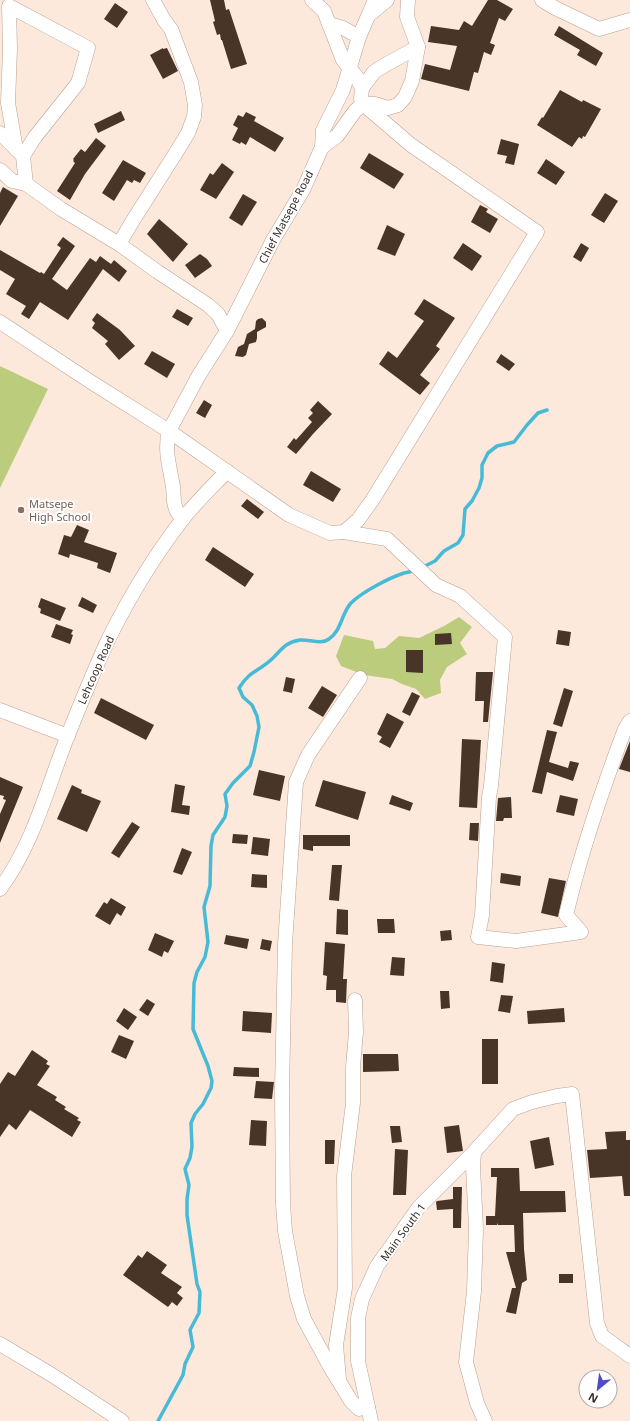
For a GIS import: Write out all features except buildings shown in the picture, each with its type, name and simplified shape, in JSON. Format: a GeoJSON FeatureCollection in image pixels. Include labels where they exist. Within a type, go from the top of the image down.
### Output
{"type":"FeatureCollection","features":[{"type":"Feature","properties":{"kind":"street"},"geometry":{"type":"LineString","coordinates":[[119,244],[188,133],[194,117],[195,105],[191,82],[171,30],[153,0]]}},
{"type":"Feature","properties":{"kind":"street"},"geometry":{"type":"LineString","coordinates":[[163,0],[164,20]]}},
{"type":"Feature","properties":{"kind":"street"},"geometry":{"type":"LineString","coordinates":[[312,0],[324,11],[343,60],[350,67],[362,88]]}},
{"type":"Feature","properties":{"kind":"street","name":"Chief Matsepe Road"},"geometry":{"type":"LineString","coordinates":[[169,431],[199,375],[227,331],[273,240],[303,190],[322,147],[323,130],[343,90],[359,37],[375,0]]}},
{"type":"Feature","properties":{"kind":"street"},"geometry":{"type":"LineString","coordinates":[[368,16],[387,0]]}},
{"type":"Feature","properties":{"kind":"street"},"geometry":{"type":"LineString","coordinates":[[322,147],[337,136],[355,111],[363,104],[375,104],[388,108],[398,105],[404,97],[412,81],[418,47],[407,17],[408,0]]}},
{"type":"Feature","properties":{"kind":"street"},"geometry":{"type":"LineString","coordinates":[[542,0],[555,8],[599,29],[630,20]]}},
{"type":"Feature","properties":{"kind":"street"},"geometry":{"type":"LineString","coordinates":[[8,3],[88,48],[78,83],[35,137],[20,152]]}},
{"type":"Feature","properties":{"kind":"street"},"geometry":{"type":"LineString","coordinates":[[8,3],[10,48],[8,103],[26,184]]}},
{"type":"Feature","properties":{"kind":"street"},"geometry":{"type":"LineString","coordinates":[[329,24],[343,28],[359,37]]}},
{"type":"Feature","properties":{"kind":"street"},"geometry":{"type":"LineString","coordinates":[[344,532],[358,520],[373,499],[537,232],[411,144],[363,104],[361,99],[362,88],[374,72],[418,47]]}},
{"type":"Feature","properties":{"kind":"street"},"geometry":{"type":"LineString","coordinates":[[0,133],[20,152]]}},
{"type":"Feature","properties":{"kind":"street"},"geometry":{"type":"LineString","coordinates":[[0,170],[12,182],[26,184],[61,209],[119,244],[208,305],[218,314],[227,331]]}},
{"type":"Feature","properties":{"kind":"street"},"geometry":{"type":"LineString","coordinates":[[0,322],[169,431],[289,515],[330,533],[344,532],[387,539],[436,585],[460,596],[505,637],[493,773],[489,797],[482,914],[478,937],[516,941],[581,932],[566,915],[575,876],[600,795],[625,729],[630,721]]}},
{"type":"Feature","properties":{"kind":"street"},"geometry":{"type":"LineString","coordinates":[[169,431],[167,440],[167,455],[171,471],[174,505],[183,519]]}},
{"type":"Feature","properties":{"kind":"street","name":"Lehcoop Road"},"geometry":{"type":"LineString","coordinates":[[0,889],[10,875],[28,843],[68,736],[110,636],[149,569],[183,519],[227,471]]}},
{"type":"Feature","properties":{"kind":"street"},"geometry":{"type":"LineString","coordinates":[[360,678],[308,755],[296,782],[285,944],[282,1090],[283,1204],[285,1231],[297,1296],[304,1319],[351,1401],[359,1409],[368,1407]]}},
{"type":"Feature","properties":{"kind":"street"},"geometry":{"type":"LineString","coordinates":[[0,710],[68,736]]}},
{"type":"Feature","properties":{"kind":"street"},"geometry":{"type":"LineString","coordinates":[[339,1382],[336,1345],[345,1288],[344,1176],[353,1103],[353,1067],[356,1032],[355,1000]]}},
{"type":"Feature","properties":{"kind":"street","name":"Main South 1"},"geometry":{"type":"LineString","coordinates":[[371,1421],[358,1361],[358,1318],[362,1299],[377,1266],[419,1207],[474,1152],[513,1109],[551,1097],[572,1094],[597,1323],[602,1336],[630,1356]]}},
{"type":"Feature","properties":{"kind":"street"},"geometry":{"type":"LineString","coordinates":[[474,1152],[476,1229],[474,1291],[466,1362],[477,1402],[485,1421]]}},
{"type":"Feature","properties":{"kind":"street"},"geometry":{"type":"LineString","coordinates":[[0,1344],[52,1375],[122,1421]]}},
{"type":"Feature","properties":{"kind":"green space"},"geometry":{"type":"Polygon","coordinates":[[[0,366],[48,389],[0,488],[0,366]]]}},
{"type":"Feature","properties":{"kind":"green space"},"geometry":{"type":"Polygon","coordinates":[[[459,617],[472,627],[460,643],[467,654],[447,667],[440,680],[441,693],[425,699],[416,689],[392,679],[364,675],[341,666],[336,656],[344,635],[373,641],[375,649],[385,648],[399,636],[419,638],[459,617]]]}},
{"type":"Feature","properties":{"kind":"waterway"},"geometry":{"type":"LineString","coordinates":[[423,567],[435,561],[444,551],[458,543],[463,535],[465,509],[472,501],[479,488],[482,478],[482,465],[488,453],[497,446],[514,442],[538,413],[547,410]]}},
{"type":"Feature","properties":{"kind":"waterway"},"geometry":{"type":"LineString","coordinates":[[158,1421],[183,1375],[185,1364],[193,1347],[190,1330],[199,1313],[200,1292],[197,1284],[187,1215],[189,1185],[185,1169],[190,1158],[192,1147],[191,1123],[195,1114],[203,1104],[211,1088],[212,1081],[208,1066],[193,1029],[194,983],[197,972],[205,957],[208,942],[204,907],[210,886],[211,846],[213,835],[225,817],[227,806],[225,794],[233,783],[250,766],[259,727],[257,716],[252,705],[243,697],[239,688],[251,674],[268,662],[288,644],[300,640],[322,642],[329,639],[337,631],[345,612],[351,603],[369,590],[384,582],[398,575],[415,570]]}},
{"type":"Feature","properties":{"kind":"place","name":"Matsepe High School"},"geometry":{"type":"Point","coordinates":[21,510]}}]}
